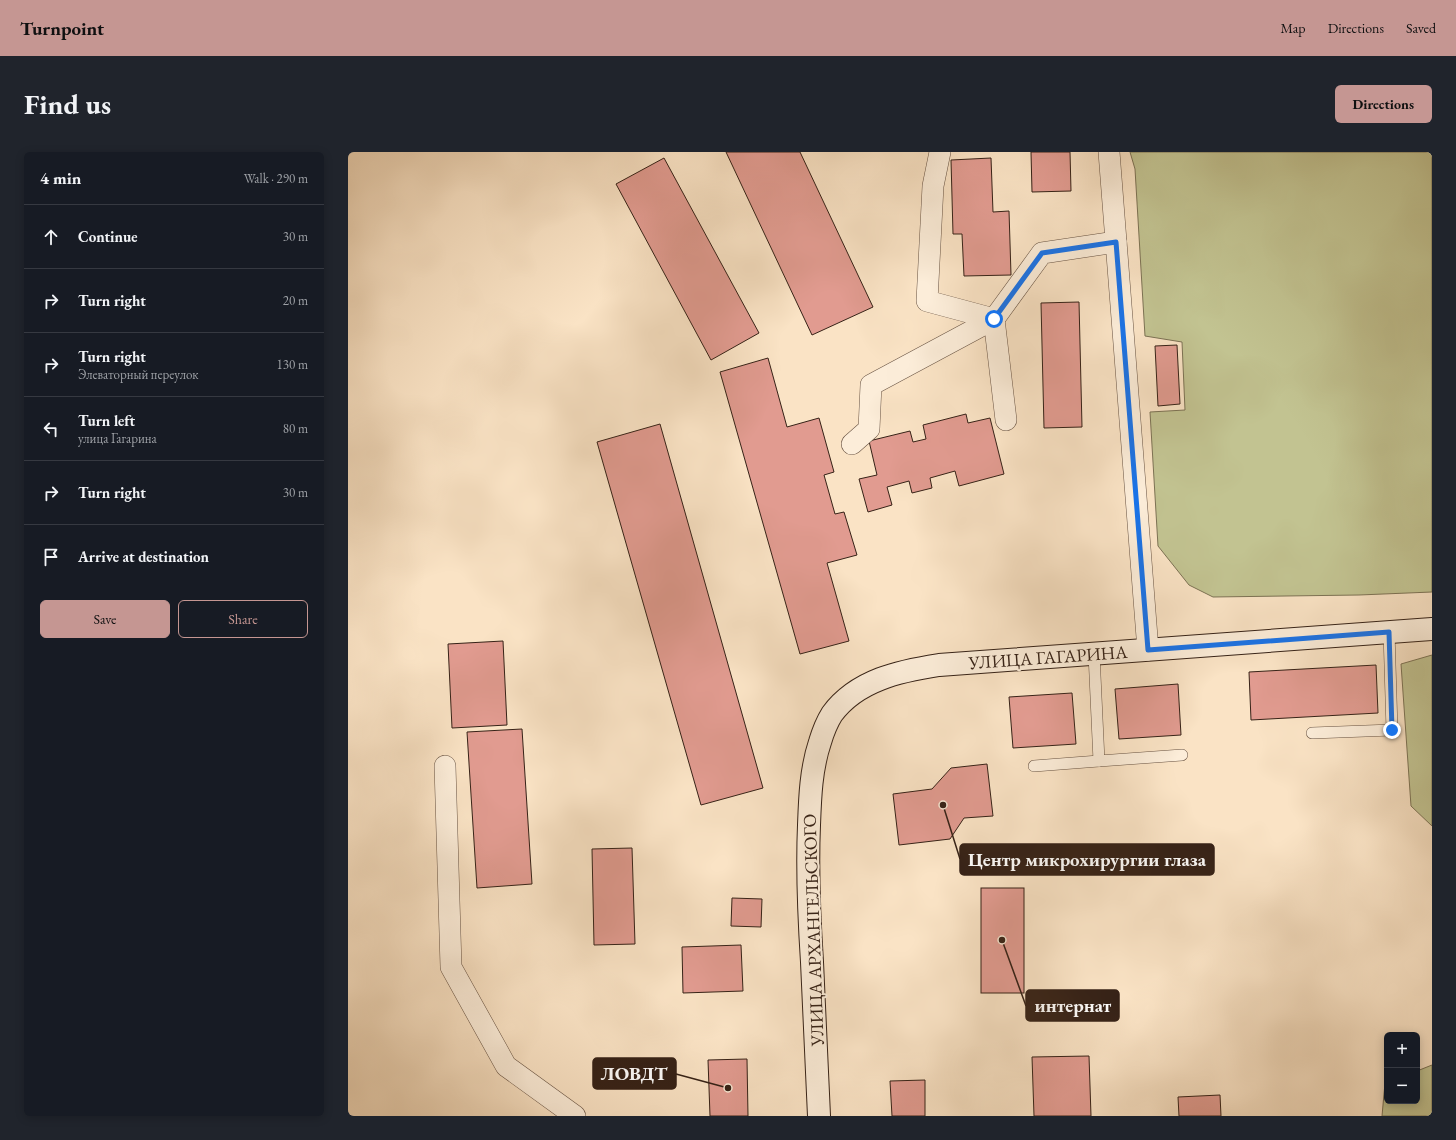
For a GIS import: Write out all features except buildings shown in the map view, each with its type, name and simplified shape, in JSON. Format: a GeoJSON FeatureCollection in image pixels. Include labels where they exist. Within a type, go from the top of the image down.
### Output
{"type":"FeatureCollection","features":[{"type":"Feature","properties":{"kind":"street"},"geometry":{"type":"LineString","coordinates":[[940,152],[933,186],[927,301],[994,319]]}},
{"type":"Feature","properties":{"kind":"street"},"geometry":{"type":"LineString","coordinates":[[1109,152],[1148,650]]}},
{"type":"Feature","properties":{"kind":"street"},"geometry":{"type":"LineString","coordinates":[[852,444],[869,428],[872,385],[994,319],[1042,253],[1116,242]]}},
{"type":"Feature","properties":{"kind":"street"},"geometry":{"type":"LineString","coordinates":[[994,319],[1006,420]]}},
{"type":"Feature","properties":{"kind":"street","name":"УЛИЦА ГАГАРИНА"},"geometry":{"type":"LineString","coordinates":[[841,704],[857,690],[887,676],[919,668],[939,665],[1432,629]]}},
{"type":"Feature","properties":{"kind":"street","name":"УЛИЦА АРХАНГЕЛЬСКОГО"},"geometry":{"type":"LineString","coordinates":[[819,1116],[807,866],[810,794],[815,759],[824,731],[832,715],[841,704]]}},
{"type":"Feature","properties":{"kind":"street"},"geometry":{"type":"LineString","coordinates":[[445,766],[451,966],[506,1066],[575,1116]]}},
{"type":"Feature","properties":{"kind":"lane"},"geometry":{"type":"LineString","coordinates":[[1312,733],[1392,730],[1389,632]]}},
{"type":"Feature","properties":{"kind":"lane"},"geometry":{"type":"LineString","coordinates":[[1094,654],[1099,761]]}},
{"type":"Feature","properties":{"kind":"lane"},"geometry":{"type":"LineString","coordinates":[[1034,766],[1182,755]]}},
{"type":"Feature","properties":{"kind":"green space"},"geometry":{"type":"Polygon","coordinates":[[[1130,152],[1432,152],[1432,592],[1359,595],[1213,597],[1189,585],[1158,546],[1150,412],[1185,410],[1182,342],[1145,336],[1135,169],[1130,152]]]}},
{"type":"Feature","properties":{"kind":"green space"},"geometry":{"type":"Polygon","coordinates":[[[1432,655],[1432,826],[1411,806],[1401,664],[1432,655]]]}},
{"type":"Feature","properties":{"kind":"green space"},"geometry":{"type":"Polygon","coordinates":[[[1432,1065],[1432,1116],[1382,1116],[1384,1094],[1384,1104],[1420,1104],[1420,1070],[1432,1065]]]}},
{"type":"Feature","properties":{"kind":"place","name":"Центр микрохирургии глаза"},"geometry":{"type":"Point","coordinates":[943,805]}},
{"type":"Feature","properties":{"kind":"place","name":"интернат"},"geometry":{"type":"Point","coordinates":[1002,940]}},
{"type":"Feature","properties":{"kind":"place","name":"ЛОВДТ"},"geometry":{"type":"Point","coordinates":[728,1088]}},
{"type":"Feature","properties":{"kind":"route"},"geometry":{"type":"LineString","coordinates":[[994,319],[1042,253],[1116,242],[1148,650],[1389,632],[1392,730]]}}]}
